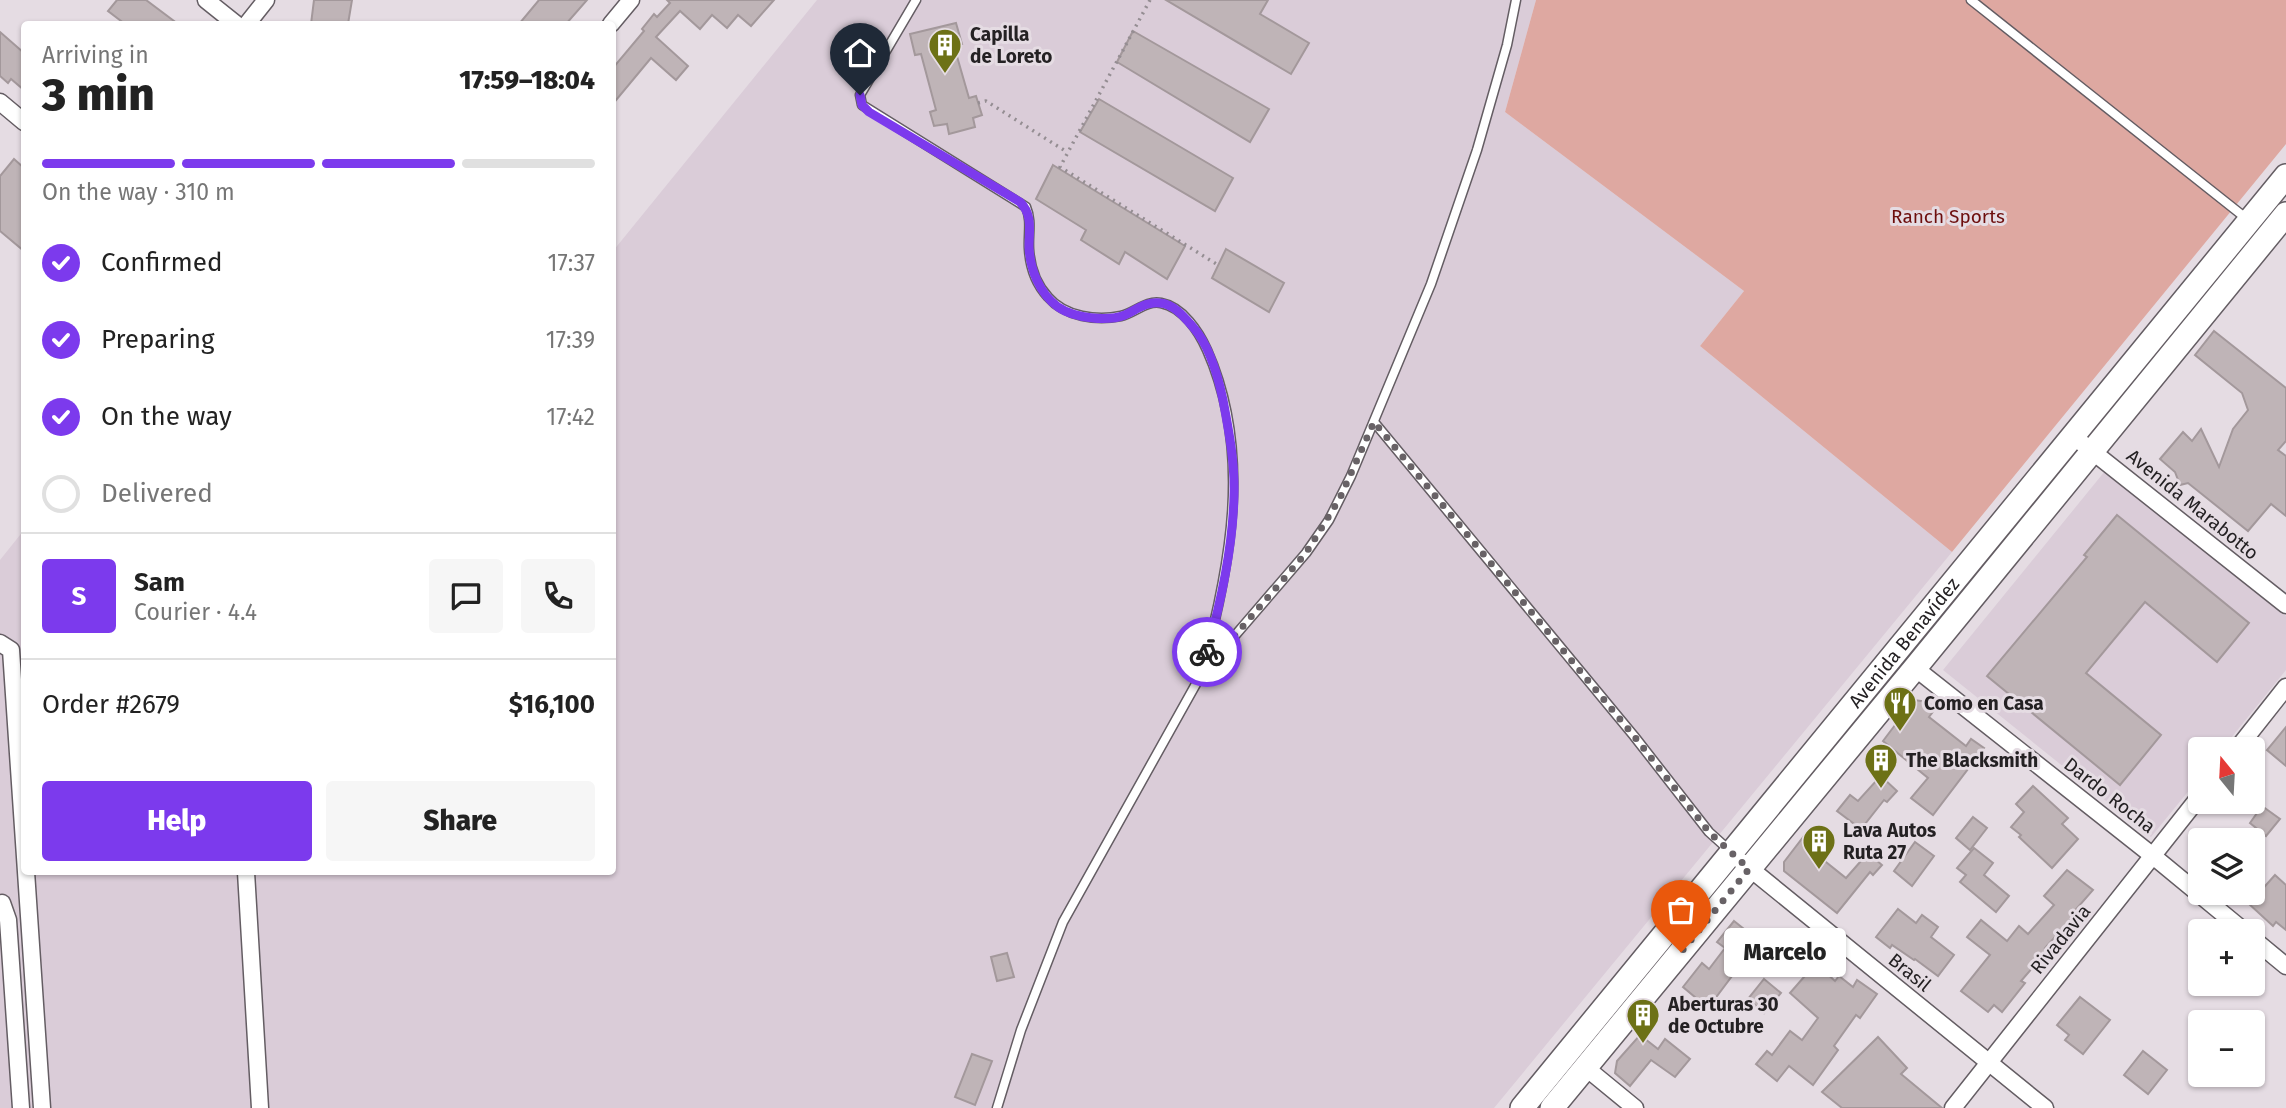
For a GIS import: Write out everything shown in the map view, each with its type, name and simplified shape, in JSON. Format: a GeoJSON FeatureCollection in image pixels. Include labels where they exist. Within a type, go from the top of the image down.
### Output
{"type":"FeatureCollection","features":[{"type":"Feature","properties":{"kind":"main road","name":"Avenida Benavídez"},"geometry":{"type":"LineString","coordinates":[[1552,1108],[2092,450],[2280,208],[2286,176]]}},
{"type":"Feature","properties":{"kind":"main road","name":"Avenida Benavídez"},"geometry":{"type":"LineString","coordinates":[[1522,1108],[2250,221],[2280,208]]}},
{"type":"Feature","properties":{"kind":"street"},"geometry":{"type":"LineString","coordinates":[[206,0],[232,21]]}},
{"type":"Feature","properties":{"kind":"street"},"geometry":{"type":"LineString","coordinates":[[250,21],[267,0]]}},
{"type":"Feature","properties":{"kind":"street"},"geometry":{"type":"LineString","coordinates":[[614,21],[631,0]]}},
{"type":"Feature","properties":{"kind":"street"},"geometry":{"type":"LineString","coordinates":[[0,102],[21,120]]}},
{"type":"Feature","properties":{"kind":"street","name":"Avenida Marabotto"},"geometry":{"type":"LineString","coordinates":[[2073,436],[2286,605]]}},
{"type":"Feature","properties":{"kind":"street"},"geometry":{"type":"LineString","coordinates":[[12,651],[21,744]]}},
{"type":"Feature","properties":{"kind":"street","name":"Dardo Rocha"},"geometry":{"type":"LineString","coordinates":[[1915,668],[2229,919]]}},
{"type":"Feature","properties":{"kind":"street"},"geometry":{"type":"LineString","coordinates":[[2246,737],[2286,687]]}},
{"type":"Feature","properties":{"kind":"street","name":"Rivadavia"},"geometry":{"type":"LineString","coordinates":[[1953,1108],[2188,811]]}},
{"type":"Feature","properties":{"kind":"street","name":"Brasil"},"geometry":{"type":"LineString","coordinates":[[1732,853],[2045,1108]]}},
{"type":"Feature","properties":{"kind":"street"},"geometry":{"type":"LineString","coordinates":[[25,875],[42,1108]]}},
{"type":"Feature","properties":{"kind":"street"},"geometry":{"type":"LineString","coordinates":[[246,875],[260,1108]]}},
{"type":"Feature","properties":{"kind":"street"},"geometry":{"type":"LineString","coordinates":[[21,1108],[6,974],[8,920],[1,902],[26,901]]}},
{"type":"Feature","properties":{"kind":"street"},"geometry":{"type":"LineString","coordinates":[[2265,949],[2286,966]]}},
{"type":"Feature","properties":{"kind":"street"},"geometry":{"type":"LineString","coordinates":[[6,974],[33,971]]}},
{"type":"Feature","properties":{"kind":"street"},"geometry":{"type":"LineString","coordinates":[[1585,1067],[1635,1108]]}},
{"type":"Feature","properties":{"kind":"lane"},"geometry":{"type":"LineString","coordinates":[[916,0],[860,95],[862,105],[869,112],[1026,207],[1030,217],[1029,249],[1033,274],[1047,296],[1060,309],[1085,317],[1123,316],[1145,305],[1161,303],[1180,312],[1200,335],[1212,360],[1228,426],[1233,458],[1234,495],[1218,614],[1201,675]]}},
{"type":"Feature","properties":{"kind":"lane"},"geometry":{"type":"LineString","coordinates":[[997,1108],[1021,1030],[1063,922],[1201,675],[1306,553],[1328,520],[1345,487],[1431,284],[1473,163],[1507,45],[1516,0]]}},
{"type":"Feature","properties":{"kind":"lane"},"geometry":{"type":"LineString","coordinates":[[1971,0],[2250,221]]}},
{"type":"Feature","properties":{"kind":"lane"},"geometry":{"type":"LineString","coordinates":[[1374,422],[1634,736],[1709,832],[1732,853]]}},
{"type":"Feature","properties":{"kind":"path"},"geometry":{"type":"LineString","coordinates":[[1150,0],[1060,167],[1217,265]]}},
{"type":"Feature","properties":{"kind":"path"},"geometry":{"type":"LineString","coordinates":[[978,103],[986,102],[1067,152]]}},
{"type":"Feature","properties":{"kind":"shaded area"},"geometry":{"type":"Polygon","coordinates":[[[817,0],[1536,0],[1505,112],[1744,291],[1700,346],[1952,552],[1494,1108],[0,1108],[0,560],[21,534],[21,875],[616,875],[616,247],[817,0]]]}},
{"type":"Feature","properties":{"kind":"shaded area"},"geometry":{"type":"Polygon","coordinates":[[[2105,471],[2286,616],[2286,670],[2232,737],[2188,737],[2188,792],[2151,837],[1943,670],[2105,471]]]}},
{"type":"Feature","properties":{"kind":"green space","name":"Ranch Sports"},"geometry":{"type":"Polygon","coordinates":[[[1536,0],[2286,0],[2286,144],[1952,552],[1700,346],[1744,291],[1505,112],[1536,0]]]}},
{"type":"Feature","properties":{"kind":"building"},"geometry":{"type":"Polygon","coordinates":[[[117,0],[146,0],[174,21],[121,21],[108,11],[117,0]]]}},
{"type":"Feature","properties":{"kind":"building"},"geometry":{"type":"Polygon","coordinates":[[[314,0],[352,0],[348,21],[311,21],[314,0]]]}},
{"type":"Feature","properties":{"kind":"building"},"geometry":{"type":"Polygon","coordinates":[[[539,0],[587,0],[569,21],[522,21],[539,0]]]}},
{"type":"Feature","properties":{"kind":"building"},"geometry":{"type":"Polygon","coordinates":[[[667,0],[774,0],[751,26],[738,15],[727,28],[712,15],[700,29],[680,11],[656,37],[688,66],[676,80],[651,58],[616,100],[616,64],[644,31],[642,29],[654,14],[657,17],[670,3],[667,0]]]}},
{"type":"Feature","properties":{"kind":"building"},"geometry":{"type":"Polygon","coordinates":[[[1166,0],[1268,0],[1260,14],[1309,43],[1291,74],[1166,0]]]}},
{"type":"Feature","properties":{"kind":"building","name":"Capilla de Loreto"},"geometry":{"type":"Polygon","coordinates":[[[956,23],[962,44],[954,46],[969,98],[976,96],[982,115],[973,118],[975,127],[949,134],[947,124],[934,126],[930,112],[936,110],[921,54],[915,55],[910,34],[956,23]]]}},
{"type":"Feature","properties":{"kind":"building"},"geometry":{"type":"Polygon","coordinates":[[[1133,31],[1269,109],[1250,142],[1117,62],[1133,31]]]}},
{"type":"Feature","properties":{"kind":"building"},"geometry":{"type":"Polygon","coordinates":[[[0,32],[21,50],[21,87],[11,79],[8,83],[0,76],[0,32]]]}},
{"type":"Feature","properties":{"kind":"building"},"geometry":{"type":"Polygon","coordinates":[[[1099,99],[1233,178],[1215,211],[1080,132],[1099,99]]]}},
{"type":"Feature","properties":{"kind":"building"},"geometry":{"type":"Polygon","coordinates":[[[14,159],[21,165],[21,248],[0,231],[0,176],[14,159]]]}},
{"type":"Feature","properties":{"kind":"building"},"geometry":{"type":"Polygon","coordinates":[[[1053,165],[1185,246],[1167,279],[1125,252],[1119,264],[1081,240],[1086,230],[1036,199],[1053,165]]]}},
{"type":"Feature","properties":{"kind":"building"},"geometry":{"type":"Polygon","coordinates":[[[1226,249],[1284,283],[1269,312],[1212,278],[1226,249]]]}},
{"type":"Feature","properties":{"kind":"building"},"geometry":{"type":"Polygon","coordinates":[[[2214,331],[2286,388],[2286,441],[2278,450],[2286,456],[2286,516],[2271,504],[2248,531],[2188,483],[2180,485],[2175,472],[2160,459],[2183,432],[2192,441],[2201,429],[2219,467],[2233,429],[2248,410],[2242,393],[2195,355],[2214,331]]]}},
{"type":"Feature","properties":{"kind":"building"},"geometry":{"type":"Polygon","coordinates":[[[2117,515],[2249,623],[2217,662],[2145,602],[2086,673],[2161,735],[2120,785],[1987,676],[2087,557],[2084,555],[2117,515]]]}},
{"type":"Feature","properties":{"kind":"building"},"geometry":{"type":"Polygon","coordinates":[[[1914,700],[1928,702],[1935,709],[1929,717],[1966,746],[1971,739],[1984,748],[1933,815],[1911,798],[1928,778],[1883,741],[1914,700]]]}},
{"type":"Feature","properties":{"kind":"building"},"geometry":{"type":"Polygon","coordinates":[[[2286,727],[2286,766],[2267,750],[2286,727]]]}},
{"type":"Feature","properties":{"kind":"building"},"geometry":{"type":"Polygon","coordinates":[[[1883,778],[1897,791],[1887,802],[1884,800],[1861,829],[1837,811],[1850,795],[1858,801],[1876,781],[1879,783],[1883,778]]]}},
{"type":"Feature","properties":{"kind":"building"},"geometry":{"type":"Polygon","coordinates":[[[2033,786],[2068,818],[2062,824],[2078,839],[2052,868],[2011,827],[2024,812],[2016,804],[2033,786]]]}},
{"type":"Feature","properties":{"kind":"building"},"geometry":{"type":"Polygon","coordinates":[[[2265,808],[2280,819],[2266,836],[2265,828],[2256,828],[2250,823],[2256,814],[2265,814],[2265,808]]]}},
{"type":"Feature","properties":{"kind":"building"},"geometry":{"type":"Polygon","coordinates":[[[1973,817],[1987,828],[1970,850],[1956,838],[1973,817]]]}},
{"type":"Feature","properties":{"kind":"building","name":"Lava Autos Ruta 27"},"geometry":{"type":"Polygon","coordinates":[[[1804,836],[1820,849],[1816,854],[1846,878],[1868,853],[1882,865],[1873,875],[1870,872],[1837,913],[1784,871],[1784,862],[1804,836]]]}},
{"type":"Feature","properties":{"kind":"building"},"geometry":{"type":"Polygon","coordinates":[[[1915,842],[1934,856],[1912,886],[1894,871],[1915,842]]]}},
{"type":"Feature","properties":{"kind":"building"},"geometry":{"type":"Polygon","coordinates":[[[1974,848],[1993,863],[1984,875],[2009,896],[1996,912],[1960,882],[1966,875],[1957,868],[1974,848]]]}},
{"type":"Feature","properties":{"kind":"building"},"geometry":{"type":"Polygon","coordinates":[[[2067,870],[2093,890],[2045,948],[2048,950],[2021,981],[2025,983],[2002,1012],[1994,1005],[1988,1012],[1961,991],[1990,955],[1967,937],[1981,920],[2007,941],[2019,926],[2028,934],[2054,905],[2044,896],[2067,870]]]}},
{"type":"Feature","properties":{"kind":"building"},"geometry":{"type":"Polygon","coordinates":[[[2275,875],[2286,885],[2286,930],[2276,922],[2273,926],[2250,905],[2265,905],[2265,886],[2275,875]]]}},
{"type":"Feature","properties":{"kind":"building"},"geometry":{"type":"Polygon","coordinates":[[[1898,909],[1916,923],[1922,915],[1938,927],[1931,937],[1954,955],[1938,976],[1915,959],[1892,945],[1890,948],[1876,937],[1898,909]]]}},
{"type":"Feature","properties":{"kind":"building"},"geometry":{"type":"Polygon","coordinates":[[[1734,921],[1754,937],[1736,961],[1741,964],[1708,1008],[1683,987],[1702,963],[1709,969],[1725,948],[1717,942],[1734,921]]]}},
{"type":"Feature","properties":{"kind":"building"},"geometry":{"type":"Polygon","coordinates":[[[1007,953],[1014,977],[997,981],[991,957],[1007,953]]]}},
{"type":"Feature","properties":{"kind":"building"},"geometry":{"type":"Polygon","coordinates":[[[1811,969],[1818,975],[1823,970],[1835,981],[1839,976],[1853,987],[1857,980],[1877,994],[1860,1018],[1856,1015],[1834,1046],[1838,1050],[1813,1085],[1789,1066],[1777,1081],[1756,1064],[1767,1051],[1772,1055],[1790,1031],[1802,1040],[1818,1018],[1790,993],[1811,969]]]}},
{"type":"Feature","properties":{"kind":"building"},"geometry":{"type":"Polygon","coordinates":[[[1764,979],[1781,993],[1764,1013],[1748,999],[1764,979]]]}},
{"type":"Feature","properties":{"kind":"building"},"geometry":{"type":"Polygon","coordinates":[[[2080,997],[2110,1020],[2083,1054],[2065,1040],[2069,1035],[2057,1025],[2080,997]]]}},
{"type":"Feature","properties":{"kind":"building"},"geometry":{"type":"Polygon","coordinates":[[[1640,1035],[1658,1049],[1665,1039],[1690,1059],[1675,1077],[1651,1060],[1630,1086],[1615,1073],[1617,1061],[1640,1035]]]}},
{"type":"Feature","properties":{"kind":"building"},"geometry":{"type":"Polygon","coordinates":[[[1878,1037],[1907,1068],[1901,1074],[1942,1108],[1842,1108],[1822,1092],[1878,1037]]]}},
{"type":"Feature","properties":{"kind":"building"},"geometry":{"type":"Polygon","coordinates":[[[2143,1051],[2167,1070],[2148,1094],[2124,1075],[2143,1051]]]}},
{"type":"Feature","properties":{"kind":"building"},"geometry":{"type":"Polygon","coordinates":[[[972,1054],[992,1061],[975,1105],[955,1097],[972,1054]]]}},
{"type":"Feature","properties":{"kind":"way so far"},"geometry":{"type":"LineString","coordinates":[[1207,652],[1201,675],[1306,553],[1340,498],[1374,422],[1634,736],[1709,832],[1749,869],[1681,952]]}},
{"type":"Feature","properties":{"kind":"place","name":"Capilla de Loreto"},"geometry":{"type":"Point","coordinates":[945,75]}},
{"type":"Feature","properties":{"kind":"place","name":"Como en Casa"},"geometry":{"type":"Point","coordinates":[1900,733]}},
{"type":"Feature","properties":{"kind":"place","name":"The Blacksmith"},"geometry":{"type":"Point","coordinates":[1881,790]}},
{"type":"Feature","properties":{"kind":"place","name":"Lava Autos Ruta 27"},"geometry":{"type":"Point","coordinates":[1819,871]}},
{"type":"Feature","properties":{"kind":"place","name":"Marcelo"},"geometry":{"type":"Point","coordinates":[1681,952]}},
{"type":"Feature","properties":{"kind":"place","name":"Aberturas 30 de Octubre"},"geometry":{"type":"Point","coordinates":[1643,1045]}},
{"type":"Feature","properties":{"kind":"route"},"geometry":{"type":"LineString","coordinates":[[860,95],[862,105],[869,112],[1026,207],[1030,217],[1029,249],[1033,274],[1047,296],[1060,309],[1085,317],[1123,316],[1145,305],[1161,303],[1180,312],[1200,335],[1220,386],[1233,458],[1234,495],[1218,614],[1207,652]]}}]}
